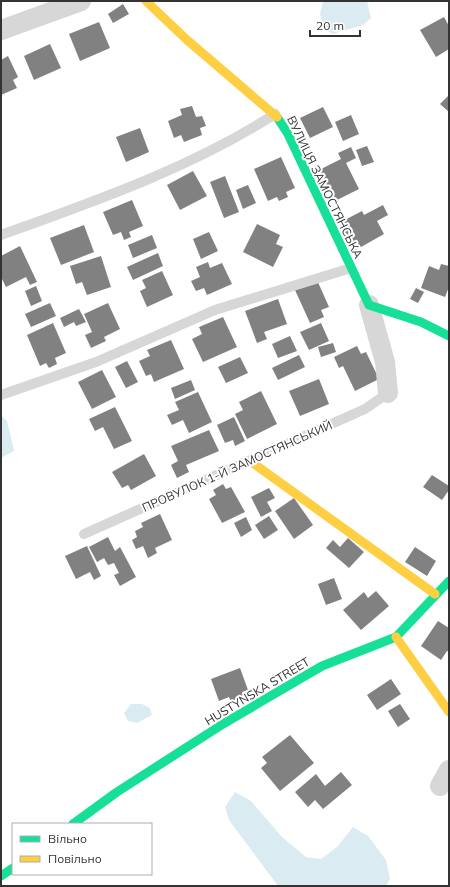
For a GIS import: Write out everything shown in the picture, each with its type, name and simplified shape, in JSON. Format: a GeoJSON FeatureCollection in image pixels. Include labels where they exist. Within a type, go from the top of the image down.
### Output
{"type":"FeatureCollection","features":[{"type":"Feature","properties":{"kind":"street"},"geometry":{"type":"LineString","coordinates":[[1,30],[81,1]]}},
{"type":"Feature","properties":{"kind":"street","name":"ВУЛИЦЯ ЗАМОСТЯНСЬКА"},"geometry":{"type":"LineString","coordinates":[[146,1],[187,40],[276,114],[288,134],[369,305]]}},
{"type":"Feature","properties":{"kind":"street"},"geometry":{"type":"LineString","coordinates":[[369,305],[421,322],[449,336]]}},
{"type":"Feature","properties":{"kind":"street"},"geometry":{"type":"LineString","coordinates":[[369,305],[385,362],[388,393]]}},
{"type":"Feature","properties":{"kind":"street"},"geometry":{"type":"LineString","coordinates":[[250,461],[435,594]]}},
{"type":"Feature","properties":{"kind":"street","name":"HUSTYNSKA STREET"},"geometry":{"type":"LineString","coordinates":[[74,823],[117,792],[223,724],[322,666],[396,637],[435,594],[449,581]]}},
{"type":"Feature","properties":{"kind":"street"},"geometry":{"type":"LineString","coordinates":[[396,637],[449,712]]}},
{"type":"Feature","properties":{"kind":"street"},"geometry":{"type":"LineString","coordinates":[[1,876],[12,869]]}},
{"type":"Feature","properties":{"kind":"lane"},"geometry":{"type":"LineString","coordinates":[[1,235],[77,208],[187,164],[240,137],[276,114]]}},
{"type":"Feature","properties":{"kind":"lane"},"geometry":{"type":"LineString","coordinates":[[1,395],[96,362],[214,310],[351,268]]}},
{"type":"Feature","properties":{"kind":"lane","name":"ПРОВУЛОК 1-Й ЗАМОСТЯНСЬКИЙ"},"geometry":{"type":"LineString","coordinates":[[84,534],[365,409],[388,393]]}},
{"type":"Feature","properties":{"kind":"shaded area"},"geometry":{"type":"Polygon","coordinates":[[[323,1],[367,1],[371,18],[363,25],[333,34],[324,29],[320,14],[323,1]]]}},
{"type":"Feature","properties":{"kind":"shaded area"},"geometry":{"type":"Polygon","coordinates":[[[1,415],[7,421],[14,451],[1,458],[1,415]]]}},
{"type":"Feature","properties":{"kind":"shaded area"},"geometry":{"type":"Polygon","coordinates":[[[131,704],[142,704],[150,708],[152,715],[137,723],[128,721],[124,713],[131,704]]]}},
{"type":"Feature","properties":{"kind":"shaded area"},"geometry":{"type":"Polygon","coordinates":[[[235,792],[251,801],[282,837],[306,857],[321,859],[337,847],[353,827],[368,836],[386,860],[390,879],[386,886],[278,886],[229,820],[225,807],[235,792]]]}},
{"type":"Feature","properties":{"kind":"building"},"geometry":{"type":"Polygon","coordinates":[[[123,4],[129,14],[113,23],[108,14],[123,4]]]}},
{"type":"Feature","properties":{"kind":"building"},"geometry":{"type":"Polygon","coordinates":[[[444,17],[449,26],[449,49],[436,57],[420,30],[444,17]]]}},
{"type":"Feature","properties":{"kind":"building"},"geometry":{"type":"Polygon","coordinates":[[[99,22],[110,48],[80,61],[69,34],[99,22]]]}},
{"type":"Feature","properties":{"kind":"building"},"geometry":{"type":"Polygon","coordinates":[[[50,44],[61,68],[34,80],[24,56],[50,44]]]}},
{"type":"Feature","properties":{"kind":"building"},"geometry":{"type":"Polygon","coordinates":[[[8,56],[18,77],[13,80],[17,88],[1,95],[1,60],[8,56]]]}},
{"type":"Feature","properties":{"kind":"building"},"geometry":{"type":"Polygon","coordinates":[[[449,95],[449,112],[440,104],[449,95]]]}},
{"type":"Feature","properties":{"kind":"building"},"geometry":{"type":"Polygon","coordinates":[[[192,106],[196,117],[202,116],[206,126],[200,128],[202,135],[184,142],[181,135],[174,138],[168,121],[182,115],[180,109],[192,106]]]}},
{"type":"Feature","properties":{"kind":"building"},"geometry":{"type":"Polygon","coordinates":[[[323,107],[333,127],[310,138],[300,118],[323,107]]]}},
{"type":"Feature","properties":{"kind":"building"},"geometry":{"type":"Polygon","coordinates":[[[351,115],[359,134],[343,141],[335,122],[351,115]]]}},
{"type":"Feature","properties":{"kind":"building"},"geometry":{"type":"Polygon","coordinates":[[[140,128],[149,152],[126,162],[116,137],[140,128]]]}},
{"type":"Feature","properties":{"kind":"building"},"geometry":{"type":"Polygon","coordinates":[[[367,146],[374,162],[362,166],[356,150],[367,146]]]}},
{"type":"Feature","properties":{"kind":"building"},"geometry":{"type":"Polygon","coordinates":[[[351,147],[356,158],[346,163],[359,189],[335,201],[319,170],[341,159],[338,153],[351,147]]]}},
{"type":"Feature","properties":{"kind":"building"},"geometry":{"type":"Polygon","coordinates":[[[281,157],[295,188],[286,192],[288,197],[279,201],[277,197],[268,201],[254,169],[281,157]]]}},
{"type":"Feature","properties":{"kind":"building"},"geometry":{"type":"Polygon","coordinates":[[[193,171],[207,196],[180,210],[167,185],[193,171]]]}},
{"type":"Feature","properties":{"kind":"building"},"geometry":{"type":"Polygon","coordinates":[[[225,176],[239,212],[224,218],[210,182],[225,176]]]}},
{"type":"Feature","properties":{"kind":"building"},"geometry":{"type":"Polygon","coordinates":[[[248,185],[256,203],[243,209],[236,190],[248,185]]]}},
{"type":"Feature","properties":{"kind":"building"},"geometry":{"type":"Polygon","coordinates":[[[132,200],[143,226],[129,232],[131,237],[124,240],[121,232],[113,235],[103,212],[132,200]]]}},
{"type":"Feature","properties":{"kind":"building"},"geometry":{"type":"Polygon","coordinates":[[[383,205],[388,215],[377,221],[384,234],[354,251],[339,223],[362,211],[364,215],[383,205]]]}},
{"type":"Feature","properties":{"kind":"building"},"geometry":{"type":"Polygon","coordinates":[[[257,224],[280,235],[276,244],[283,247],[273,267],[243,252],[257,224]]]}},
{"type":"Feature","properties":{"kind":"building"},"geometry":{"type":"Polygon","coordinates":[[[84,225],[94,252],[61,265],[50,238],[84,225]]]}},
{"type":"Feature","properties":{"kind":"building"},"geometry":{"type":"Polygon","coordinates":[[[209,232],[218,251],[201,259],[193,239],[209,232]]]}},
{"type":"Feature","properties":{"kind":"building"},"geometry":{"type":"Polygon","coordinates":[[[152,235],[157,248],[133,258],[128,245],[152,235]]]}},
{"type":"Feature","properties":{"kind":"building"},"geometry":{"type":"Polygon","coordinates":[[[20,246],[37,282],[30,285],[26,277],[6,287],[1,277],[1,256],[20,246]]]}},
{"type":"Feature","properties":{"kind":"building"},"geometry":{"type":"Polygon","coordinates":[[[158,253],[163,266],[133,280],[127,267],[158,253]]]}},
{"type":"Feature","properties":{"kind":"building"},"geometry":{"type":"Polygon","coordinates":[[[101,256],[111,287],[87,295],[82,282],[76,284],[70,266],[101,256]]]}},
{"type":"Feature","properties":{"kind":"building"},"geometry":{"type":"Polygon","coordinates":[[[208,262],[210,268],[222,263],[232,284],[207,295],[204,288],[196,291],[191,281],[200,277],[196,267],[208,262]]]}},
{"type":"Feature","properties":{"kind":"building"},"geometry":{"type":"Polygon","coordinates":[[[441,264],[449,266],[449,287],[445,297],[421,288],[429,266],[439,270],[441,264]]]}},
{"type":"Feature","properties":{"kind":"building"},"geometry":{"type":"Polygon","coordinates":[[[162,271],[173,295],[147,307],[140,291],[146,288],[142,280],[162,271]]]}},
{"type":"Feature","properties":{"kind":"building"},"geometry":{"type":"Polygon","coordinates":[[[317,280],[329,307],[321,310],[324,317],[310,323],[295,290],[317,280]]]}},
{"type":"Feature","properties":{"kind":"building"},"geometry":{"type":"Polygon","coordinates":[[[36,286],[42,301],[31,306],[25,291],[36,286]]]}},
{"type":"Feature","properties":{"kind":"building"},"geometry":{"type":"Polygon","coordinates":[[[416,288],[424,292],[418,303],[410,299],[416,288]]]}},
{"type":"Feature","properties":{"kind":"building"},"geometry":{"type":"Polygon","coordinates":[[[278,299],[287,324],[264,332],[267,339],[257,343],[245,311],[278,299]]]}},
{"type":"Feature","properties":{"kind":"building"},"geometry":{"type":"Polygon","coordinates":[[[50,303],[56,316],[31,327],[25,314],[50,303]]]}},
{"type":"Feature","properties":{"kind":"building"},"geometry":{"type":"Polygon","coordinates":[[[108,303],[120,329],[104,337],[106,341],[91,348],[85,335],[92,332],[84,314],[108,303]]]}},
{"type":"Feature","properties":{"kind":"building"},"geometry":{"type":"Polygon","coordinates":[[[79,309],[86,322],[76,326],[74,322],[64,327],[60,318],[79,309]]]}},
{"type":"Feature","properties":{"kind":"building"},"geometry":{"type":"Polygon","coordinates":[[[223,317],[237,347],[203,362],[192,339],[202,334],[199,327],[223,317]]]}},
{"type":"Feature","properties":{"kind":"building"},"geometry":{"type":"Polygon","coordinates":[[[53,323],[66,353],[55,358],[57,364],[49,368],[46,363],[40,366],[27,335],[53,323]]]}},
{"type":"Feature","properties":{"kind":"building"},"geometry":{"type":"Polygon","coordinates":[[[321,323],[329,341],[309,350],[300,332],[321,323]]]}},
{"type":"Feature","properties":{"kind":"building"},"geometry":{"type":"Polygon","coordinates":[[[290,336],[297,351],[278,358],[272,344],[290,336]]]}},
{"type":"Feature","properties":{"kind":"building"},"geometry":{"type":"Polygon","coordinates":[[[171,340],[184,369],[154,382],[151,374],[146,376],[139,361],[150,356],[147,350],[171,340]]]}},
{"type":"Feature","properties":{"kind":"building"},"geometry":{"type":"Polygon","coordinates":[[[333,343],[336,352],[321,357],[318,347],[333,343]]]}},
{"type":"Feature","properties":{"kind":"building"},"geometry":{"type":"Polygon","coordinates":[[[357,346],[361,354],[366,352],[379,379],[355,391],[343,366],[339,368],[334,357],[357,346]]]}},
{"type":"Feature","properties":{"kind":"building"},"geometry":{"type":"Polygon","coordinates":[[[299,355],[305,367],[278,380],[272,368],[299,355]]]}},
{"type":"Feature","properties":{"kind":"building"},"geometry":{"type":"Polygon","coordinates":[[[240,357],[248,373],[226,383],[218,367],[240,357]]]}},
{"type":"Feature","properties":{"kind":"building"},"geometry":{"type":"Polygon","coordinates":[[[127,361],[138,382],[126,388],[115,367],[127,361]]]}},
{"type":"Feature","properties":{"kind":"building"},"geometry":{"type":"Polygon","coordinates":[[[102,370],[116,397],[92,409],[78,382],[102,370]]]}},
{"type":"Feature","properties":{"kind":"building"},"geometry":{"type":"Polygon","coordinates":[[[319,379],[329,404],[300,416],[289,391],[319,379]]]}},
{"type":"Feature","properties":{"kind":"building"},"geometry":{"type":"Polygon","coordinates":[[[191,380],[195,390],[175,399],[171,388],[191,380]]]}},
{"type":"Feature","properties":{"kind":"building"},"geometry":{"type":"Polygon","coordinates":[[[261,391],[277,424],[247,439],[235,414],[243,410],[239,402],[261,391]]]}},
{"type":"Feature","properties":{"kind":"building"},"geometry":{"type":"Polygon","coordinates":[[[198,392],[212,422],[189,433],[183,420],[172,425],[167,415],[179,410],[175,402],[198,392]]]}},
{"type":"Feature","properties":{"kind":"building"},"geometry":{"type":"Polygon","coordinates":[[[115,407],[132,441],[114,449],[103,427],[95,431],[89,419],[115,407]]]}},
{"type":"Feature","properties":{"kind":"building"},"geometry":{"type":"Polygon","coordinates":[[[234,417],[245,441],[235,446],[233,440],[225,443],[217,425],[234,417]]]}},
{"type":"Feature","properties":{"kind":"building"},"geometry":{"type":"Polygon","coordinates":[[[209,430],[219,451],[186,465],[189,472],[177,478],[171,465],[178,461],[171,446],[209,430]]]}},
{"type":"Feature","properties":{"kind":"building"},"geometry":{"type":"Polygon","coordinates":[[[144,454],[156,476],[131,490],[128,485],[122,488],[112,472],[144,454]]]}},
{"type":"Feature","properties":{"kind":"building"},"geometry":{"type":"Polygon","coordinates":[[[432,475],[449,486],[449,490],[442,500],[423,487],[432,475]]]}},
{"type":"Feature","properties":{"kind":"building"},"geometry":{"type":"Polygon","coordinates":[[[223,484],[226,489],[231,487],[245,512],[222,523],[209,499],[216,495],[213,490],[223,484]]]}},
{"type":"Feature","properties":{"kind":"building"},"geometry":{"type":"Polygon","coordinates":[[[269,488],[275,498],[267,502],[272,511],[261,517],[251,497],[269,488]]]}},
{"type":"Feature","properties":{"kind":"building"},"geometry":{"type":"Polygon","coordinates":[[[294,498],[313,525],[294,539],[275,511],[294,498]]]}},
{"type":"Feature","properties":{"kind":"building"},"geometry":{"type":"Polygon","coordinates":[[[160,514],[172,540],[155,548],[157,553],[148,558],[143,546],[136,549],[132,540],[137,537],[135,531],[143,527],[141,523],[160,514]]]}},
{"type":"Feature","properties":{"kind":"building"},"geometry":{"type":"Polygon","coordinates":[[[269,516],[278,530],[264,539],[255,525],[269,516]]]}},
{"type":"Feature","properties":{"kind":"building"},"geometry":{"type":"Polygon","coordinates":[[[246,517],[252,530],[241,537],[234,523],[246,517]]]}},
{"type":"Feature","properties":{"kind":"building"},"geometry":{"type":"Polygon","coordinates":[[[108,537],[115,551],[120,547],[136,577],[120,586],[114,575],[119,573],[114,563],[108,565],[104,558],[97,562],[89,547],[108,537]]]}},
{"type":"Feature","properties":{"kind":"building"},"geometry":{"type":"Polygon","coordinates":[[[348,538],[364,552],[349,568],[326,548],[333,540],[340,547],[348,538]]]}},
{"type":"Feature","properties":{"kind":"building"},"geometry":{"type":"Polygon","coordinates":[[[87,546],[101,576],[94,580],[90,572],[76,579],[65,556],[87,546]]]}},
{"type":"Feature","properties":{"kind":"building"},"geometry":{"type":"Polygon","coordinates":[[[415,547],[436,561],[427,576],[405,562],[415,547]]]}},
{"type":"Feature","properties":{"kind":"building"},"geometry":{"type":"Polygon","coordinates":[[[334,578],[342,599],[326,605],[318,584],[334,578]]]}},
{"type":"Feature","properties":{"kind":"building"},"geometry":{"type":"Polygon","coordinates":[[[376,591],[389,606],[361,630],[343,610],[364,592],[368,598],[376,591]]]}},
{"type":"Feature","properties":{"kind":"building"},"geometry":{"type":"Polygon","coordinates":[[[438,621],[449,628],[449,652],[447,651],[441,660],[421,646],[438,621]]]}},
{"type":"Feature","properties":{"kind":"building"},"geometry":{"type":"Polygon","coordinates":[[[240,668],[248,690],[242,692],[244,697],[231,702],[229,697],[219,701],[211,679],[240,668]]]}},
{"type":"Feature","properties":{"kind":"building"},"geometry":{"type":"Polygon","coordinates":[[[391,679],[401,694],[377,710],[367,695],[391,679]]]}},
{"type":"Feature","properties":{"kind":"building"},"geometry":{"type":"Polygon","coordinates":[[[400,704],[410,719],[398,727],[388,711],[400,704]]]}},
{"type":"Feature","properties":{"kind":"building"},"geometry":{"type":"Polygon","coordinates":[[[290,735],[314,763],[280,791],[261,768],[267,763],[262,757],[290,735]]]}},
{"type":"Feature","properties":{"kind":"building"},"geometry":{"type":"Polygon","coordinates":[[[341,772],[352,785],[323,809],[315,800],[308,807],[295,792],[316,774],[325,786],[341,772]]]}},
{"type":"Feature","properties":{"kind":"traffic: fast"},"geometry":{"type":"LineString","coordinates":[[277,117],[288,134],[369,305],[421,322],[449,336]]}},
{"type":"Feature","properties":{"kind":"traffic: fast"},"geometry":{"type":"LineString","coordinates":[[74,823],[117,792],[223,724],[322,666],[396,637],[449,581]]}},
{"type":"Feature","properties":{"kind":"traffic: fast"},"geometry":{"type":"LineString","coordinates":[[1,876],[12,869]]}},
{"type":"Feature","properties":{"kind":"traffic: slow"},"geometry":{"type":"LineString","coordinates":[[146,1],[187,40],[277,117]]}},
{"type":"Feature","properties":{"kind":"traffic: slow"},"geometry":{"type":"LineString","coordinates":[[250,461],[435,594]]}},
{"type":"Feature","properties":{"kind":"traffic: slow"},"geometry":{"type":"LineString","coordinates":[[396,637],[449,712]]}}]}
